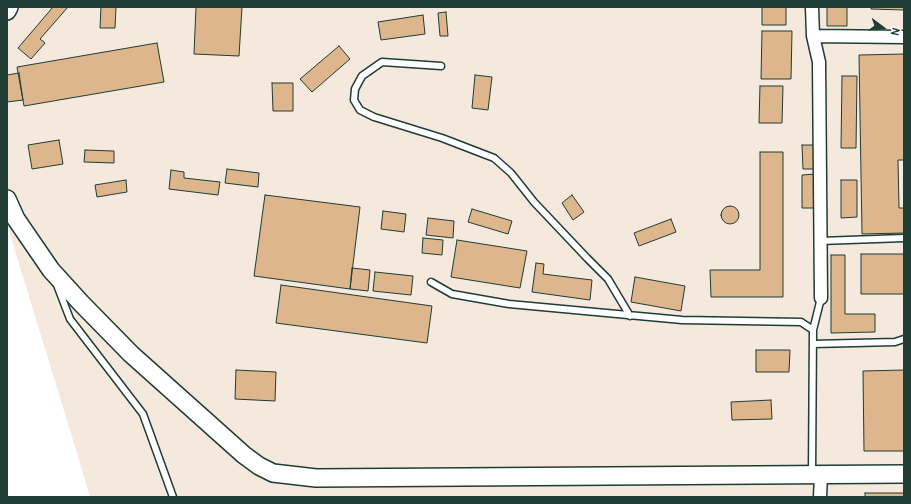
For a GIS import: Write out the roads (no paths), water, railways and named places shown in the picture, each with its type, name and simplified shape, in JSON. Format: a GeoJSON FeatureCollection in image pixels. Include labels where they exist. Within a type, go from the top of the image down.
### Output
{"type":"FeatureCollection","features":[{"type":"Feature","properties":{"kind":"street"},"geometry":{"type":"LineString","coordinates":[[7,11],[9,7]]}},
{"type":"Feature","properties":{"kind":"street"},"geometry":{"type":"LineString","coordinates":[[812,7],[813,36],[819,62],[820,298]]}},
{"type":"Feature","properties":{"kind":"street"},"geometry":{"type":"LineString","coordinates":[[813,36],[904,37]]}},
{"type":"Feature","properties":{"kind":"street"},"geometry":{"type":"LineString","coordinates":[[7,199],[16,219],[51,270],[81,303],[131,354],[244,455],[259,466],[273,473],[316,478],[904,474]]}},
{"type":"Feature","properties":{"kind":"street"},"geometry":{"type":"LineString","coordinates":[[816,475],[820,497]]}},
{"type":"Feature","properties":{"kind":"lane"},"geometry":{"type":"LineString","coordinates":[[441,66],[382,62],[362,76],[355,90],[354,100],[360,110],[374,117],[442,138],[494,158],[511,172],[534,202],[608,279],[630,316]]}},
{"type":"Feature","properties":{"kind":"lane"},"geometry":{"type":"LineString","coordinates":[[820,241],[904,238]]}},
{"type":"Feature","properties":{"kind":"lane"},"geometry":{"type":"LineString","coordinates":[[51,270],[70,319],[143,414],[173,497]]}},
{"type":"Feature","properties":{"kind":"lane"},"geometry":{"type":"LineString","coordinates":[[431,282],[452,294],[509,304],[682,320],[801,322],[813,330]]}},
{"type":"Feature","properties":{"kind":"lane"},"geometry":{"type":"LineString","coordinates":[[816,475],[813,330],[820,298]]}},
{"type":"Feature","properties":{"kind":"lane"},"geometry":{"type":"LineString","coordinates":[[813,344],[895,342],[904,339]]}}]}
